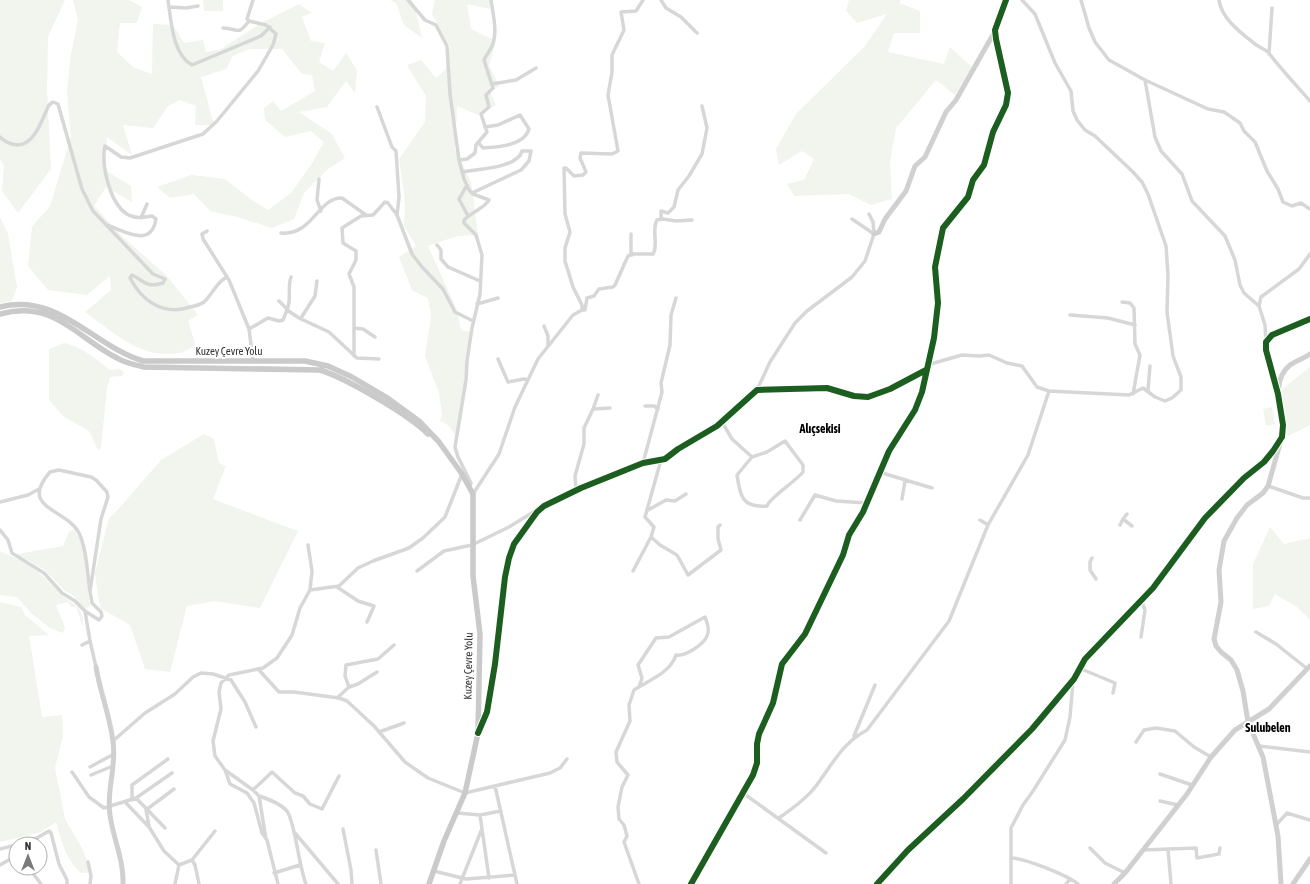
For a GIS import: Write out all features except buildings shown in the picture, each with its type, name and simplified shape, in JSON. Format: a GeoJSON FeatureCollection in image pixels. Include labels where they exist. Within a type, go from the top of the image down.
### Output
{"type":"FeatureCollection","features":[{"type":"Feature","properties":{"kind":"main road","name":"Kuzey Çevre Yolu"},"geometry":{"type":"LineString","coordinates":[[0,307],[25,305],[54,310],[74,321],[118,351],[143,361],[305,361],[317,363],[338,370],[407,412],[428,429],[462,474],[473,494],[472,546],[474,594],[480,634],[478,733],[465,793],[430,884]]}},
{"type":"Feature","properties":{"kind":"main road","name":"Kuzey Çevre Yolu"},"geometry":{"type":"LineString","coordinates":[[0,314],[24,310],[52,316],[71,326],[118,359],[144,367],[304,368],[333,374],[396,411],[425,431],[444,450]]}},
{"type":"Feature","properties":{"kind":"street"},"geometry":{"type":"LineString","coordinates":[[168,0],[172,31],[175,41],[185,60],[192,65],[261,36],[270,27]]}},
{"type":"Feature","properties":{"kind":"street"},"geometry":{"type":"LineString","coordinates":[[223,28],[240,31],[243,30],[249,21],[248,15],[253,0]]}},
{"type":"Feature","properties":{"kind":"street"},"geometry":{"type":"LineString","coordinates":[[408,0],[421,16],[436,25],[447,46],[450,94],[462,172],[472,193],[488,199],[489,201],[464,220],[464,223],[476,235],[482,249],[480,294],[473,321],[455,447],[458,457],[471,483],[470,488]]}},
{"type":"Feature","properties":{"kind":"street"},"geometry":{"type":"LineString","coordinates":[[460,160],[466,159],[476,153],[478,142],[487,132],[481,114],[490,106],[486,95],[492,89],[492,84],[484,60],[492,44],[494,36],[495,23],[491,0]]}},
{"type":"Feature","properties":{"kind":"street"},"geometry":{"type":"LineString","coordinates":[[582,310],[582,305],[573,287],[565,260],[565,248],[570,232],[565,214],[564,168],[566,168],[574,176],[583,175],[586,172],[580,158],[581,153],[612,154],[618,151],[608,100],[612,72],[611,58],[624,30],[621,12],[636,11],[643,0]]}},
{"type":"Feature","properties":{"kind":"street"},"geometry":{"type":"LineString","coordinates":[[661,0],[666,8],[681,17],[697,33]]}},
{"type":"Feature","properties":{"kind":"street"},"geometry":{"type":"LineString","coordinates":[[874,234],[879,232],[885,219],[906,191],[915,166],[925,156],[946,112],[956,100],[995,30],[1006,0]]}},
{"type":"Feature","properties":{"kind":"street"},"geometry":{"type":"LineString","coordinates":[[757,390],[827,388],[854,396],[868,397],[890,389],[926,367],[962,355],[988,355],[1001,361],[1022,366],[1036,387],[1049,391],[1133,394],[1141,388],[1148,390],[1155,397],[1165,401],[1179,393],[1182,386],[1181,377],[1173,356],[1167,312],[1168,275],[1165,241],[1142,182],[1077,120],[1073,110],[1071,91],[1055,63],[1036,14],[1022,0]]}},
{"type":"Feature","properties":{"kind":"street"},"geometry":{"type":"LineString","coordinates":[[1081,0],[1089,28],[1102,53],[1109,60],[1145,80],[1208,109],[1224,112],[1235,118],[1244,131],[1255,142],[1267,171],[1278,189],[1283,202],[1292,206],[1301,203],[1310,209]]}},
{"type":"Feature","properties":{"kind":"street"},"geometry":{"type":"LineString","coordinates":[[1219,0],[1220,8],[1224,15],[1269,54],[1310,101]]}},
{"type":"Feature","properties":{"kind":"street"},"geometry":{"type":"LineString","coordinates":[[169,7],[186,8],[198,6]]}},
{"type":"Feature","properties":{"kind":"street"},"geometry":{"type":"LineString","coordinates":[[1269,54],[1272,8]]}},
{"type":"Feature","properties":{"kind":"street"},"geometry":{"type":"LineString","coordinates":[[105,225],[137,236],[145,235],[150,231],[156,219],[152,216],[141,218],[125,213],[111,194],[107,180],[104,146],[121,157],[130,158],[203,134],[217,121],[258,71],[273,45],[276,34],[270,27],[249,21]]}},
{"type":"Feature","properties":{"kind":"street"},"geometry":{"type":"LineString","coordinates":[[691,884],[743,793],[757,763],[757,744],[764,722],[773,703],[782,664],[805,634],[843,555],[850,536],[867,503],[889,451],[915,410],[922,392],[926,367],[934,338],[938,303],[935,267],[943,228],[968,197],[973,180],[984,164],[993,132],[1006,105],[1008,94],[995,30]]}},
{"type":"Feature","properties":{"kind":"street"},"geometry":{"type":"LineString","coordinates":[[492,84],[516,80],[536,68]]}},
{"type":"Feature","properties":{"kind":"street"},"geometry":{"type":"LineString","coordinates":[[1145,80],[1158,144],[1165,157],[1182,174],[1192,201],[1225,236],[1235,260],[1240,285],[1244,293],[1259,306]]}},
{"type":"Feature","properties":{"kind":"street"},"geometry":{"type":"LineString","coordinates":[[0,137],[5,142],[23,145],[30,140],[49,105],[53,102],[58,104],[82,189],[93,212],[153,274],[165,279],[163,283],[152,286],[143,283],[132,275],[130,278],[135,288],[153,305],[168,310],[183,310],[202,303],[213,294],[223,278],[227,277]]}},
{"type":"Feature","properties":{"kind":"street"},"geometry":{"type":"LineString","coordinates":[[661,219],[661,211],[668,213],[673,209],[678,190],[701,156],[707,128],[702,106]]}},
{"type":"Feature","properties":{"kind":"street"},"geometry":{"type":"LineString","coordinates":[[377,107],[392,147],[396,151],[399,197],[397,215]]}},
{"type":"Feature","properties":{"kind":"street"},"geometry":{"type":"LineString","coordinates":[[478,142],[483,148],[499,147],[526,135],[529,129],[520,115],[498,125],[485,127]]}},
{"type":"Feature","properties":{"kind":"street"},"geometry":{"type":"LineString","coordinates":[[462,172],[502,166],[517,159],[521,155],[522,151],[531,151],[529,161],[521,170],[472,193]]}},
{"type":"Feature","properties":{"kind":"street"},"geometry":{"type":"LineString","coordinates":[[319,179],[317,200],[321,211]]}},
{"type":"Feature","properties":{"kind":"street"},"geometry":{"type":"LineString","coordinates":[[467,185],[459,199],[468,216]]}},
{"type":"Feature","properties":{"kind":"street"},"geometry":{"type":"LineString","coordinates":[[281,232],[289,233],[297,231],[321,211],[330,200],[342,198],[366,216]]}},
{"type":"Feature","properties":{"kind":"street"},"geometry":{"type":"LineString","coordinates":[[354,356],[354,287],[349,274],[356,260],[356,251],[343,243],[342,228],[361,216],[375,214],[385,202],[388,203],[397,215],[412,254],[443,289],[455,312],[473,321]]}},
{"type":"Feature","properties":{"kind":"street"},"geometry":{"type":"LineString","coordinates":[[141,218],[147,204]]}},
{"type":"Feature","properties":{"kind":"street"},"geometry":{"type":"LineString","coordinates":[[417,570],[444,551],[472,546],[576,490],[643,463],[661,460],[722,422],[757,390],[770,362],[795,323],[807,311],[852,277],[865,261],[874,234],[873,222],[869,214]]}},
{"type":"Feature","properties":{"kind":"street"},"geometry":{"type":"LineString","coordinates":[[852,219],[874,234]]}},
{"type":"Feature","properties":{"kind":"street"},"geometry":{"type":"LineString","coordinates":[[473,494],[499,454],[515,407],[538,359],[548,345],[574,313],[584,310],[585,299],[595,295],[598,289],[614,286],[622,272],[628,256],[633,254],[653,254],[656,247],[655,225],[657,220],[692,220]]}},
{"type":"Feature","properties":{"kind":"street"},"geometry":{"type":"LineString","coordinates":[[207,231],[203,232],[203,239],[227,277],[249,329],[253,361]]}},
{"type":"Feature","properties":{"kind":"street"},"geometry":{"type":"LineString","coordinates":[[631,234],[631,253],[633,254]]}},
{"type":"Feature","properties":{"kind":"street"},"geometry":{"type":"LineString","coordinates":[[437,245],[441,250],[441,259],[448,267],[480,281]]}},
{"type":"Feature","properties":{"kind":"street"},"geometry":{"type":"LineString","coordinates":[[1280,884],[1280,855],[1277,824],[1270,787],[1259,746],[1248,721],[1242,685],[1237,670],[1231,660],[1216,646],[1214,639],[1221,602],[1219,570],[1221,552],[1228,531],[1246,505],[1263,493],[1268,486],[1282,437],[1283,425],[1278,394],[1266,350],[1265,325],[1259,306],[1260,297],[1299,269],[1310,254]]}},
{"type":"Feature","properties":{"kind":"street"},"geometry":{"type":"LineString","coordinates":[[249,329],[268,318],[279,321],[283,320],[290,300],[291,277]]}},
{"type":"Feature","properties":{"kind":"street"},"geometry":{"type":"LineString","coordinates":[[301,318],[316,296],[317,281]]}},
{"type":"Feature","properties":{"kind":"street"},"geometry":{"type":"LineString","coordinates":[[477,304],[498,298]]}},
{"type":"Feature","properties":{"kind":"street"},"geometry":{"type":"LineString","coordinates":[[643,463],[662,392],[661,383],[670,345],[671,315],[676,298]]}},
{"type":"Feature","properties":{"kind":"street"},"geometry":{"type":"LineString","coordinates":[[279,301],[287,309],[301,318],[329,332],[354,356],[365,359],[379,359]]}},
{"type":"Feature","properties":{"kind":"street"},"geometry":{"type":"LineString","coordinates":[[1122,302],[1133,305],[1135,344],[1140,355],[1133,394]]}},
{"type":"Feature","properties":{"kind":"street"},"geometry":{"type":"LineString","coordinates":[[1070,315],[1108,318],[1135,325]]}},
{"type":"Feature","properties":{"kind":"street"},"geometry":{"type":"LineString","coordinates":[[1266,342],[1272,335],[1310,319]]}},
{"type":"Feature","properties":{"kind":"street"},"geometry":{"type":"LineString","coordinates":[[544,326],[548,336],[548,345]]}},
{"type":"Feature","properties":{"kind":"street"},"geometry":{"type":"LineString","coordinates":[[354,328],[363,328],[375,337]]}},
{"type":"Feature","properties":{"kind":"street"},"geometry":{"type":"LineString","coordinates":[[1278,394],[1282,376],[1290,366],[1310,354]]}},
{"type":"Feature","properties":{"kind":"street"},"geometry":{"type":"LineString","coordinates":[[498,359],[508,382],[524,379],[528,380]]}},
{"type":"Feature","properties":{"kind":"street"},"geometry":{"type":"LineString","coordinates":[[1148,390],[1150,366]]}},
{"type":"Feature","properties":{"kind":"street"},"geometry":{"type":"LineString","coordinates":[[779,818],[796,807],[815,788],[842,748],[854,736],[867,730],[949,621],[988,525],[1028,455],[1049,391]]}},
{"type":"Feature","properties":{"kind":"street"},"geometry":{"type":"LineString","coordinates":[[576,490],[575,476],[584,444],[584,428],[594,409],[598,395]]}},
{"type":"Feature","properties":{"kind":"street"},"geometry":{"type":"LineString","coordinates":[[645,406],[654,406],[658,409]]}},
{"type":"Feature","properties":{"kind":"street"},"geometry":{"type":"LineString","coordinates":[[594,409],[610,408]]}},
{"type":"Feature","properties":{"kind":"street"},"geometry":{"type":"LineString","coordinates":[[722,422],[732,439],[752,457]]}},
{"type":"Feature","properties":{"kind":"street"},"geometry":{"type":"LineString","coordinates":[[1011,884],[1011,828],[1023,805],[1065,740],[1070,717],[1072,683],[1079,668],[1102,639],[1153,588],[1205,518],[1244,478],[1264,462],[1282,437]]}},
{"type":"Feature","properties":{"kind":"street"},"geometry":{"type":"LineString","coordinates":[[785,440],[803,464],[803,472],[790,486],[768,501],[767,506],[758,507],[745,502],[741,497],[737,475],[752,457],[767,452],[785,440]]}},
{"type":"Feature","properties":{"kind":"street"},"geometry":{"type":"LineString","coordinates":[[633,570],[651,537],[654,527],[646,519],[661,460]]}},
{"type":"Feature","properties":{"kind":"street"},"geometry":{"type":"LineString","coordinates":[[0,502],[28,495],[39,488],[50,472],[59,470],[91,477],[96,480],[107,492],[108,497],[101,519],[90,591]]}},
{"type":"Feature","properties":{"kind":"street"},"geometry":{"type":"LineString","coordinates":[[879,472],[932,488]]}},
{"type":"Feature","properties":{"kind":"street"},"geometry":{"type":"LineString","coordinates":[[310,590],[336,587],[358,568],[405,550],[423,538],[445,516],[462,474]]}},
{"type":"Feature","properties":{"kind":"street"},"geometry":{"type":"LineString","coordinates":[[902,499],[905,481]]}},
{"type":"Feature","properties":{"kind":"street"},"geometry":{"type":"LineString","coordinates":[[1268,486],[1296,496],[1310,498]]}},
{"type":"Feature","properties":{"kind":"street"},"geometry":{"type":"LineString","coordinates":[[0,530],[8,540],[12,553],[44,573],[62,593],[97,619],[102,618],[101,612],[92,603],[84,553],[79,533],[59,514],[44,504],[38,494],[39,488]]}},
{"type":"Feature","properties":{"kind":"street"},"geometry":{"type":"LineString","coordinates":[[648,510],[666,500],[676,501],[686,494]]}},
{"type":"Feature","properties":{"kind":"street"},"geometry":{"type":"LineString","coordinates":[[800,520],[814,495],[836,501],[867,503]]}},
{"type":"Feature","properties":{"kind":"street"},"geometry":{"type":"LineString","coordinates":[[478,733],[487,712],[495,664],[505,577],[509,558],[514,544],[521,532],[544,506]]}},
{"type":"Feature","properties":{"kind":"street"},"geometry":{"type":"LineString","coordinates":[[1120,524],[1126,514]]}},
{"type":"Feature","properties":{"kind":"street"},"geometry":{"type":"LineString","coordinates":[[1123,519],[1132,526]]}},
{"type":"Feature","properties":{"kind":"street"},"geometry":{"type":"LineString","coordinates":[[980,520],[988,525]]}},
{"type":"Feature","properties":{"kind":"street"},"geometry":{"type":"LineString","coordinates":[[651,537],[657,543],[677,555],[688,575],[721,550],[718,539],[718,527],[720,525]]}},
{"type":"Feature","properties":{"kind":"street"},"geometry":{"type":"LineString","coordinates":[[266,840],[262,833],[254,803],[247,793],[230,784],[225,770],[215,756],[213,741],[221,709],[220,687],[226,677],[239,672],[259,670],[276,658],[289,641],[300,608],[310,590],[312,571],[308,545]]}},
{"type":"Feature","properties":{"kind":"street"},"geometry":{"type":"LineString","coordinates":[[1092,558],[1090,562],[1090,570],[1096,579]]}},
{"type":"Feature","properties":{"kind":"street"},"geometry":{"type":"LineString","coordinates":[[336,587],[358,601],[374,606],[367,622]]}},
{"type":"Feature","properties":{"kind":"street"},"geometry":{"type":"LineString","coordinates":[[1141,600],[1145,610],[1141,637]]}},
{"type":"Feature","properties":{"kind":"street"},"geometry":{"type":"LineString","coordinates":[[86,611],[90,641],[113,741],[114,754],[109,789],[109,806],[123,871],[123,884]]}},
{"type":"Feature","properties":{"kind":"street"},"geometry":{"type":"LineString","coordinates":[[638,687],[642,678],[638,665],[656,638],[669,636],[705,617],[709,627],[707,636],[701,643],[685,653],[676,655],[671,665],[651,680],[634,690],[630,698],[630,721],[616,752],[616,762],[628,775],[618,797],[619,819],[624,825],[627,836],[624,842],[639,884]]}},
{"type":"Feature","properties":{"kind":"street"},"geometry":{"type":"LineString","coordinates":[[1114,884],[1125,873],[1178,805],[1212,755],[1235,730],[1269,709],[1308,666],[1256,632]]}},
{"type":"Feature","properties":{"kind":"street"},"geometry":{"type":"LineString","coordinates":[[82,645],[90,641]]}},
{"type":"Feature","properties":{"kind":"street"},"geometry":{"type":"LineString","coordinates":[[349,687],[345,676],[346,665],[378,659],[394,645]]}},
{"type":"Feature","properties":{"kind":"street"},"geometry":{"type":"LineString","coordinates":[[1079,668],[1114,683],[1113,693]]}},
{"type":"Feature","properties":{"kind":"street"},"geometry":{"type":"LineString","coordinates":[[259,670],[278,692],[294,692],[337,698],[351,704],[379,732],[405,762],[428,778],[465,793],[550,773],[560,768],[567,759]]}},
{"type":"Feature","properties":{"kind":"street"},"geometry":{"type":"LineString","coordinates":[[337,698],[349,687],[358,684],[378,672]]}},
{"type":"Feature","properties":{"kind":"street"},"geometry":{"type":"LineString","coordinates":[[113,741],[145,713],[174,694],[193,677],[201,673],[226,677],[231,680],[256,727]]}},
{"type":"Feature","properties":{"kind":"street"},"geometry":{"type":"LineString","coordinates":[[877,884],[908,850],[963,799],[1032,728],[1074,678]]}},
{"type":"Feature","properties":{"kind":"street"},"geometry":{"type":"LineString","coordinates":[[854,736],[875,685]]}},
{"type":"Feature","properties":{"kind":"street"},"geometry":{"type":"LineString","coordinates":[[379,732],[404,722]]}},
{"type":"Feature","properties":{"kind":"street"},"geometry":{"type":"LineString","coordinates":[[1136,742],[1144,730],[1170,729],[1180,734],[1194,747],[1212,755]]}},
{"type":"Feature","properties":{"kind":"street"},"geometry":{"type":"LineString","coordinates":[[1259,746],[1310,752]]}},
{"type":"Feature","properties":{"kind":"street"},"geometry":{"type":"LineString","coordinates":[[90,767],[114,754]]}},
{"type":"Feature","properties":{"kind":"street"},"geometry":{"type":"LineString","coordinates":[[165,828],[134,799],[132,785],[168,759]]}},
{"type":"Feature","properties":{"kind":"street"},"geometry":{"type":"LineString","coordinates":[[91,775],[113,766]]}},
{"type":"Feature","properties":{"kind":"street"},"geometry":{"type":"LineString","coordinates":[[225,770],[259,796],[274,802],[286,811],[293,832],[300,865],[306,884]]}},
{"type":"Feature","properties":{"kind":"street"},"geometry":{"type":"LineString","coordinates":[[72,772],[89,797],[104,808],[126,803],[134,799],[172,773]]}},
{"type":"Feature","properties":{"kind":"street"},"geometry":{"type":"LineString","coordinates":[[253,790],[272,772],[295,793],[303,796],[310,804],[322,809],[339,776]]}},
{"type":"Feature","properties":{"kind":"street"},"geometry":{"type":"LineString","coordinates":[[1160,774],[1192,785]]}},
{"type":"Feature","properties":{"kind":"street"},"geometry":{"type":"LineString","coordinates":[[495,786],[517,884]]}},
{"type":"Feature","properties":{"kind":"street"},"geometry":{"type":"LineString","coordinates":[[146,810],[174,789]]}},
{"type":"Feature","properties":{"kind":"street"},"geometry":{"type":"LineString","coordinates":[[743,793],[826,853]]}},
{"type":"Feature","properties":{"kind":"street"},"geometry":{"type":"LineString","coordinates":[[259,796],[266,840],[278,884]]}},
{"type":"Feature","properties":{"kind":"street"},"geometry":{"type":"LineString","coordinates":[[1160,801],[1178,805]]}},
{"type":"Feature","properties":{"kind":"street"},"geometry":{"type":"LineString","coordinates":[[126,803],[149,827],[164,851],[179,865]]}},
{"type":"Feature","properties":{"kind":"street"},"geometry":{"type":"LineString","coordinates":[[146,810],[149,827]]}},
{"type":"Feature","properties":{"kind":"street"},"geometry":{"type":"LineString","coordinates":[[457,813],[480,815],[501,811]]}},
{"type":"Feature","properties":{"kind":"street"},"geometry":{"type":"LineString","coordinates":[[1277,824],[1287,813],[1310,820]]}},
{"type":"Feature","properties":{"kind":"street"},"geometry":{"type":"LineString","coordinates":[[480,815],[489,878]]}},
{"type":"Feature","properties":{"kind":"street"},"geometry":{"type":"LineString","coordinates":[[343,829],[351,870],[352,884]]}},
{"type":"Feature","properties":{"kind":"street"},"geometry":{"type":"LineString","coordinates":[[460,884],[481,830]]}},
{"type":"Feature","properties":{"kind":"street"},"geometry":{"type":"LineString","coordinates":[[40,836],[49,831],[51,832],[59,864],[67,880],[66,884]]}},
{"type":"Feature","properties":{"kind":"street"},"geometry":{"type":"LineString","coordinates":[[179,865],[192,860],[215,831]]}},
{"type":"Feature","properties":{"kind":"street"},"geometry":{"type":"LineString","coordinates":[[293,832],[338,884]]}},
{"type":"Feature","properties":{"kind":"street"},"geometry":{"type":"LineString","coordinates":[[1090,848],[1105,863],[1125,873]]}},
{"type":"Feature","properties":{"kind":"street"},"geometry":{"type":"LineString","coordinates":[[1143,850],[1196,848],[1197,858],[1219,854],[1220,848]]}},
{"type":"Feature","properties":{"kind":"street"},"geometry":{"type":"LineString","coordinates":[[1168,849],[1171,884]]}},
{"type":"Feature","properties":{"kind":"street"},"geometry":{"type":"LineString","coordinates":[[376,850],[382,884]]}},
{"type":"Feature","properties":{"kind":"street"},"geometry":{"type":"LineString","coordinates":[[1011,858],[1020,858],[1070,879],[1078,884]]}},
{"type":"Feature","properties":{"kind":"street"},"geometry":{"type":"LineString","coordinates":[[1293,884],[1310,859]]}},
{"type":"Feature","properties":{"kind":"street"},"geometry":{"type":"LineString","coordinates":[[192,860],[196,865],[199,884]]}},
{"type":"Feature","properties":{"kind":"street"},"geometry":{"type":"LineString","coordinates":[[88,862],[91,876],[90,884]]}},
{"type":"Feature","properties":{"kind":"street"},"geometry":{"type":"LineString","coordinates":[[175,884],[179,865]]}},
{"type":"Feature","properties":{"kind":"street"},"geometry":{"type":"LineString","coordinates":[[274,873],[300,865]]}},
{"type":"Feature","properties":{"kind":"street"},"geometry":{"type":"LineString","coordinates":[[434,871],[462,879],[515,875]]}},
{"type":"Feature","properties":{"kind":"street"},"geometry":{"type":"LineString","coordinates":[[1066,884],[1070,879]]}},
{"type":"Feature","properties":{"kind":"shaded area"},"geometry":{"type":"Polygon","coordinates":[[[0,0],[65,0],[48,37],[47,89],[51,169],[18,213],[2,191],[4,166],[0,159],[0,0]]]}},
{"type":"Feature","properties":{"kind":"shaded area"},"geometry":{"type":"Polygon","coordinates":[[[73,0],[129,0],[142,7],[137,23],[120,23],[117,52],[133,67],[152,74],[153,24],[173,25],[184,43],[203,40],[206,52],[221,49],[261,23],[299,4],[312,13],[302,17],[311,41],[325,43],[319,62],[333,71],[346,53],[357,70],[355,93],[346,81],[327,107],[299,112],[332,134],[345,158],[328,169],[304,193],[294,219],[272,228],[237,217],[210,211],[194,194],[170,198],[157,187],[191,175],[225,179],[252,200],[268,210],[291,193],[311,165],[324,142],[311,131],[285,137],[265,120],[264,108],[273,101],[281,111],[315,91],[312,75],[302,74],[282,49],[249,49],[233,56],[226,69],[201,77],[214,125],[195,125],[196,106],[180,100],[168,106],[153,128],[123,125],[132,155],[107,137],[103,169],[131,186],[132,202],[106,187],[94,206],[122,236],[166,275],[198,315],[188,321],[196,346],[179,353],[165,354],[152,352],[128,343],[85,312],[111,290],[110,276],[87,295],[48,290],[28,266],[32,227],[50,206],[71,137],[67,91],[71,54],[78,20],[73,0]]]}},
{"type":"Feature","properties":{"kind":"shaded area"},"geometry":{"type":"Polygon","coordinates":[[[203,0],[223,0],[223,11],[204,11],[203,0]]]}},
{"type":"Feature","properties":{"kind":"shaded area"},"geometry":{"type":"Polygon","coordinates":[[[390,0],[411,0],[414,4],[422,38],[404,25],[396,3],[390,0]]]}},
{"type":"Feature","properties":{"kind":"shaded area"},"geometry":{"type":"Polygon","coordinates":[[[435,0],[491,0],[490,9],[467,4],[471,29],[496,41],[489,65],[499,86],[490,92],[496,105],[478,115],[457,106],[455,149],[471,182],[478,235],[457,236],[428,246],[457,310],[461,330],[470,332],[465,364],[463,412],[456,439],[450,428],[440,421],[442,415],[439,393],[425,356],[431,317],[428,298],[412,290],[399,257],[416,246],[404,226],[405,202],[399,159],[425,122],[426,96],[407,65],[421,60],[436,78],[446,69],[450,47],[432,14],[435,0]]]}},
{"type":"Feature","properties":{"kind":"shaded area"},"geometry":{"type":"Polygon","coordinates":[[[849,0],[901,0],[899,3],[920,11],[920,33],[894,33],[888,52],[944,64],[950,47],[972,67],[955,95],[936,80],[896,128],[890,161],[892,199],[871,205],[849,194],[794,196],[787,184],[804,180],[814,159],[802,151],[779,165],[776,149],[796,114],[865,46],[887,14],[857,23],[846,11],[849,0]]]}},
{"type":"Feature","properties":{"kind":"shaded area"},"geometry":{"type":"Polygon","coordinates":[[[0,217],[8,234],[17,287],[12,301],[0,304],[0,217]]]}},
{"type":"Feature","properties":{"kind":"shaded area"},"geometry":{"type":"Polygon","coordinates":[[[64,343],[76,347],[94,357],[110,370],[120,369],[124,372],[122,376],[110,377],[107,388],[101,448],[98,450],[89,431],[63,416],[49,400],[49,349],[64,343]]]}},
{"type":"Feature","properties":{"kind":"shaded area"},"geometry":{"type":"Polygon","coordinates":[[[1310,367],[1310,425],[1288,436],[1285,431],[1282,389],[1310,367]]]}},
{"type":"Feature","properties":{"kind":"shaded area"},"geometry":{"type":"Polygon","coordinates":[[[1272,407],[1275,424],[1266,426],[1263,409],[1272,407]]]}},
{"type":"Feature","properties":{"kind":"shaded area"},"geometry":{"type":"Polygon","coordinates":[[[204,434],[214,439],[219,463],[226,466],[213,499],[298,531],[260,608],[215,601],[187,606],[170,672],[145,669],[130,625],[100,608],[95,573],[109,518],[161,460],[204,434]]]}},
{"type":"Feature","properties":{"kind":"shaded area"},"geometry":{"type":"Polygon","coordinates":[[[1270,527],[1284,544],[1310,538],[1310,620],[1297,607],[1275,594],[1269,606],[1253,609],[1253,564],[1270,527]]]}},
{"type":"Feature","properties":{"kind":"shaded area"},"geometry":{"type":"Polygon","coordinates":[[[73,530],[81,543],[85,565],[90,606],[84,609],[73,595],[64,590],[45,570],[17,554],[63,546],[69,532],[73,530]]]}},
{"type":"Feature","properties":{"kind":"shaded area"},"geometry":{"type":"Polygon","coordinates":[[[0,552],[12,556],[30,566],[45,578],[60,594],[77,606],[82,614],[83,627],[76,607],[71,607],[68,602],[56,605],[65,627],[63,633],[50,628],[31,613],[17,597],[0,595],[0,552]]]}},
{"type":"Feature","properties":{"kind":"shaded area"},"geometry":{"type":"Polygon","coordinates":[[[0,602],[21,607],[25,615],[49,635],[29,636],[42,717],[62,715],[63,735],[55,768],[65,819],[82,848],[91,872],[81,873],[71,862],[62,843],[56,822],[41,832],[25,836],[8,836],[8,840],[0,842],[0,602]]]}},
{"type":"Feature","properties":{"kind":"cycle path"},"geometry":{"type":"LineString","coordinates":[[691,884],[753,775],[757,763],[757,744],[759,734],[773,703],[782,664],[805,634],[843,555],[849,535],[863,512],[889,451],[915,410],[922,392],[934,338],[938,303],[935,267],[943,228],[968,197],[973,180],[984,165],[993,132],[1006,105],[1008,93],[995,30],[1006,0]]}},
{"type":"Feature","properties":{"kind":"cycle path"},"geometry":{"type":"LineString","coordinates":[[877,884],[908,850],[963,799],[1032,729],[1074,679],[1085,659],[1153,588],[1205,518],[1244,478],[1264,462],[1273,451],[1282,437],[1283,425],[1278,394],[1266,350],[1266,342],[1272,335],[1310,319]]}},
{"type":"Feature","properties":{"kind":"cycle path"},"geometry":{"type":"LineString","coordinates":[[478,733],[487,712],[495,664],[505,577],[509,558],[514,544],[537,512],[544,506],[581,488],[643,463],[665,459],[678,449],[717,426],[757,390],[827,388],[854,396],[868,397],[890,389],[926,370]]}},
{"type":"Feature","properties":{"kind":"district","name":"Alıçsekisi"},"geometry":{"type":"Point","coordinates":[820,429]}},
{"type":"Feature","properties":{"kind":"district","name":"Sulubelen"},"geometry":{"type":"Point","coordinates":[1268,728]}}]}
